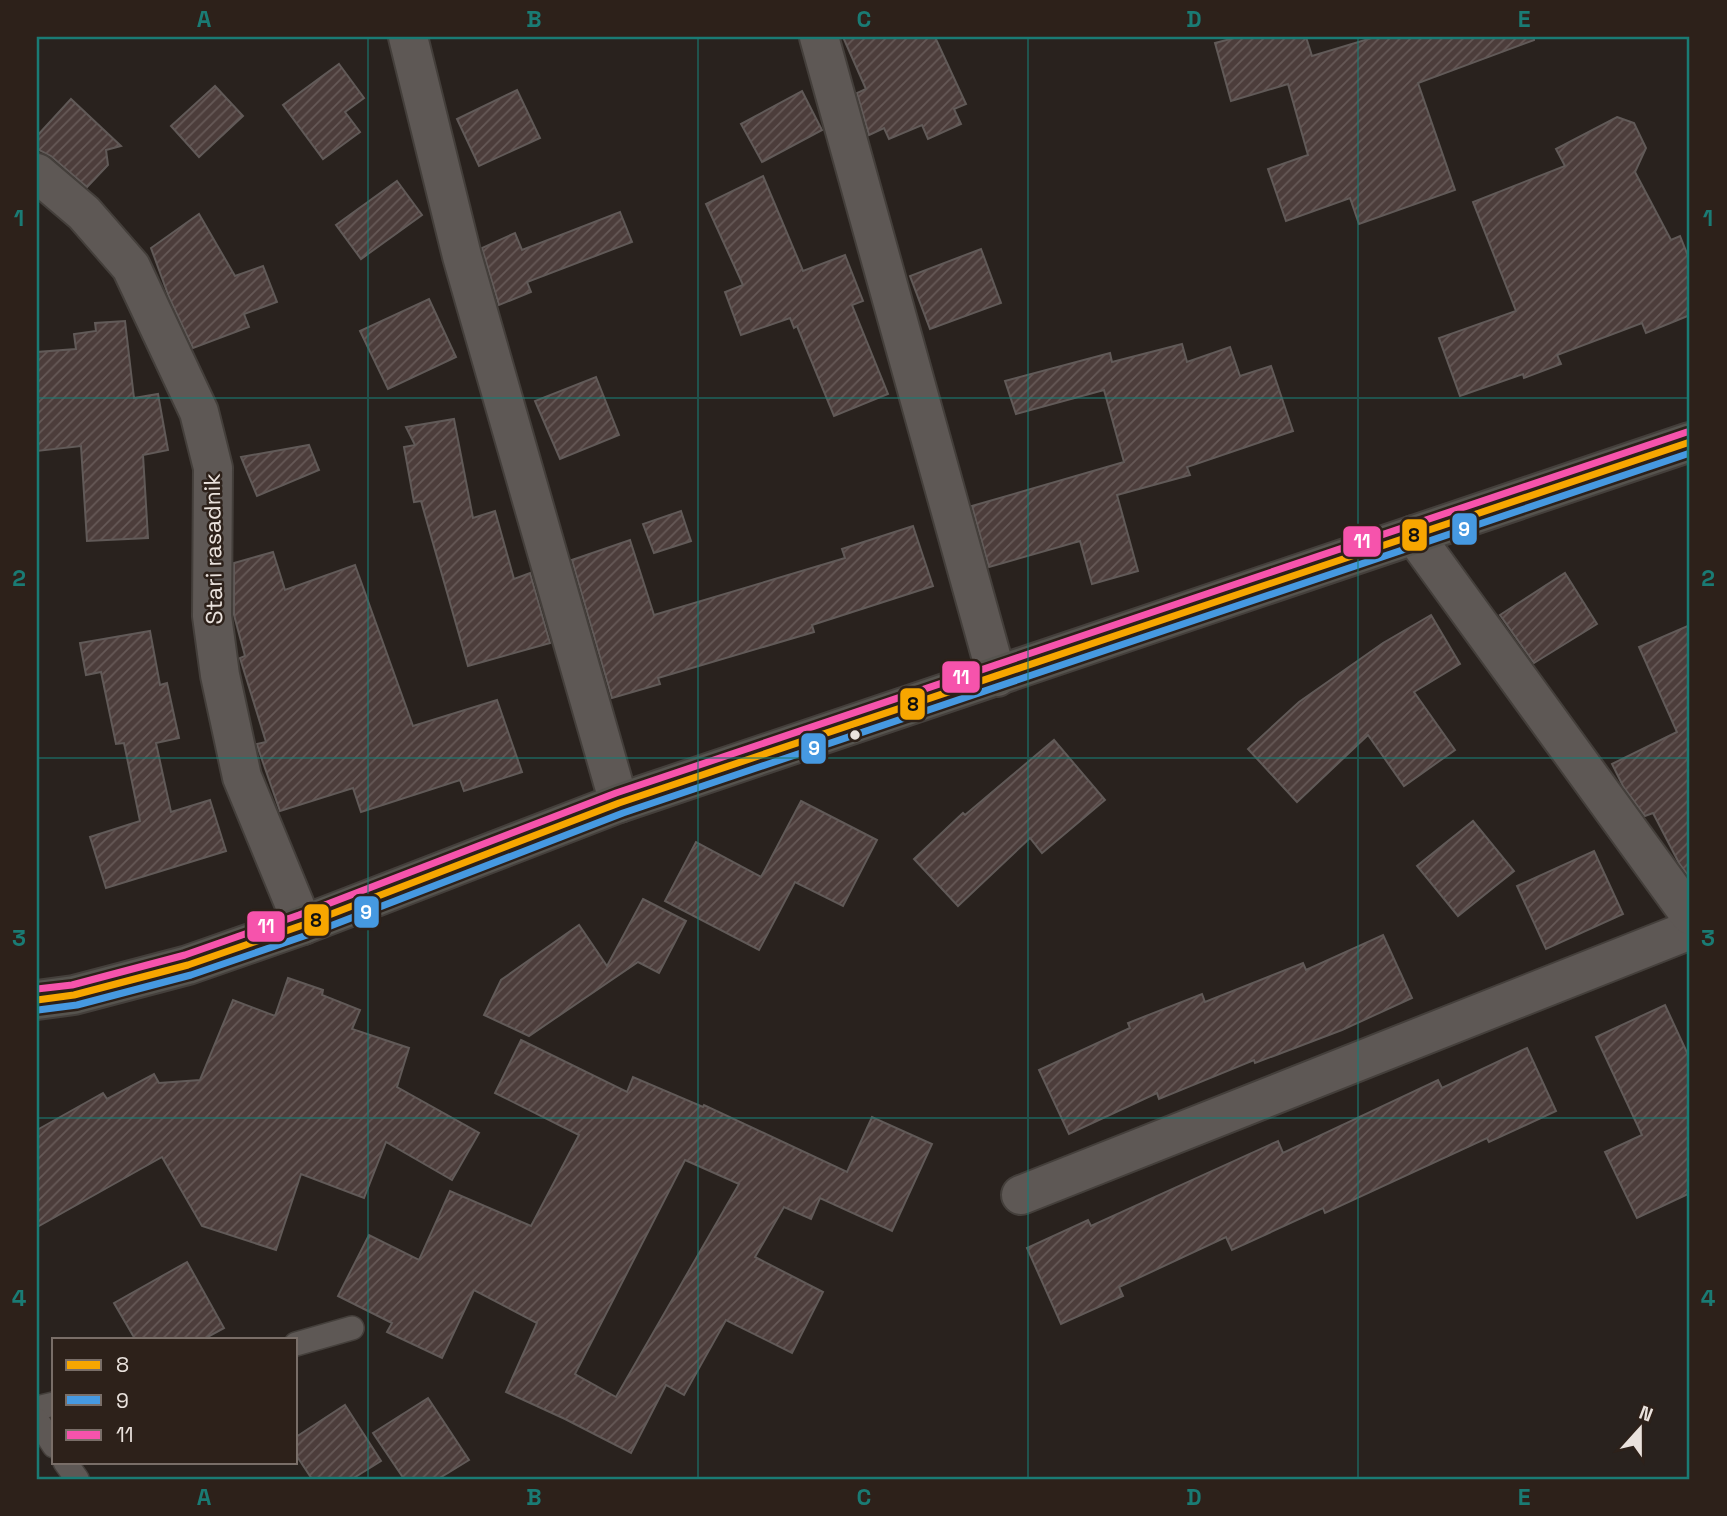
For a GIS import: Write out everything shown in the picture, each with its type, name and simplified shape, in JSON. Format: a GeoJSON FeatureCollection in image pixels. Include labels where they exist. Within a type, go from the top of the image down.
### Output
{"type":"FeatureCollection","features":[{"type":"Feature","properties":{"kind":"main road"},"geometry":{"type":"LineString","coordinates":[[37,1000],[74,995],[188,965],[303,925],[620,803],[1690,442]]}},
{"type":"Feature","properties":{"kind":"street"},"geometry":{"type":"LineString","coordinates":[[408,37],[462,257],[620,803]]}},
{"type":"Feature","properties":{"kind":"street"},"geometry":{"type":"LineString","coordinates":[[819,37],[997,677]]}},
{"type":"Feature","properties":{"kind":"street","name":"Stari rasadnik"},"geometry":{"type":"LineString","coordinates":[[37,173],[84,213],[131,267],[200,412],[213,468],[212,616],[220,675],[242,777],[303,925]]}},
{"type":"Feature","properties":{"kind":"street"},"geometry":{"type":"LineString","coordinates":[[1414,535],[1690,915]]}},
{"type":"Feature","properties":{"kind":"street"},"geometry":{"type":"LineString","coordinates":[[1021,1195],[1690,930]]}},
{"type":"Feature","properties":{"kind":"lane"},"geometry":{"type":"LineString","coordinates":[[298,1343],[352,1328]]}},
{"type":"Feature","properties":{"kind":"lane"},"geometry":{"type":"LineString","coordinates":[[37,1420],[52,1443]]}},
{"type":"Feature","properties":{"kind":"lane"},"geometry":{"type":"LineString","coordinates":[[66,1464],[77,1479]]}},
{"type":"Feature","properties":{"kind":"building"},"geometry":{"type":"Polygon","coordinates":[[[843,37],[935,37],[966,104],[954,109],[961,124],[928,139],[922,125],[889,139],[884,128],[869,135],[857,93],[866,89],[843,37]]]}},
{"type":"Feature","properties":{"kind":"building"},"geometry":{"type":"Polygon","coordinates":[[[1238,37],[1306,37],[1312,56],[1375,37],[1534,37],[1534,40],[1418,83],[1455,190],[1359,224],[1350,198],[1286,221],[1268,169],[1308,155],[1288,84],[1231,101],[1215,43],[1238,37]]]}},
{"type":"Feature","properties":{"kind":"building"},"geometry":{"type":"Polygon","coordinates":[[[339,64],[364,98],[345,112],[360,132],[323,159],[283,105],[339,64]]]}},
{"type":"Feature","properties":{"kind":"building"},"geometry":{"type":"Polygon","coordinates":[[[215,86],[243,116],[199,157],[171,126],[215,86]]]}},
{"type":"Feature","properties":{"kind":"building"},"geometry":{"type":"Polygon","coordinates":[[[517,90],[540,138],[479,166],[457,119],[517,90]]]}},
{"type":"Feature","properties":{"kind":"building"},"geometry":{"type":"Polygon","coordinates":[[[802,91],[822,130],[762,162],[741,124],[802,91]]]}},
{"type":"Feature","properties":{"kind":"building"},"geometry":{"type":"Polygon","coordinates":[[[71,99],[121,146],[106,150],[108,165],[87,187],[51,156],[37,149],[37,136],[71,99]]]}},
{"type":"Feature","properties":{"kind":"building"},"geometry":{"type":"Polygon","coordinates":[[[1617,117],[1634,123],[1646,148],[1635,172],[1671,240],[1680,236],[1690,261],[1690,315],[1646,333],[1642,323],[1557,355],[1561,364],[1524,378],[1523,374],[1460,396],[1439,338],[1516,311],[1473,202],[1565,166],[1556,149],[1617,117]]]}},
{"type":"Feature","properties":{"kind":"building"},"geometry":{"type":"Polygon","coordinates":[[[763,176],[803,271],[845,255],[863,301],[852,305],[888,394],[834,416],[797,326],[794,328],[790,318],[741,335],[725,292],[743,285],[706,204],[763,176]]]}},
{"type":"Feature","properties":{"kind":"building"},"geometry":{"type":"Polygon","coordinates":[[[397,181],[422,215],[361,259],[336,225],[397,181]]]}},
{"type":"Feature","properties":{"kind":"building"},"geometry":{"type":"Polygon","coordinates":[[[620,212],[632,242],[527,282],[531,292],[499,305],[482,248],[515,233],[522,250],[620,212]]]}},
{"type":"Feature","properties":{"kind":"building"},"geometry":{"type":"Polygon","coordinates":[[[199,214],[235,276],[263,266],[277,302],[244,314],[249,327],[193,348],[169,297],[151,248],[199,214]]]}},
{"type":"Feature","properties":{"kind":"building"},"geometry":{"type":"Polygon","coordinates":[[[981,249],[1001,303],[930,329],[910,276],[981,249]]]}},
{"type":"Feature","properties":{"kind":"building"},"geometry":{"type":"Polygon","coordinates":[[[429,299],[456,357],[388,389],[360,331],[429,299]]]}},
{"type":"Feature","properties":{"kind":"building"},"geometry":{"type":"Polygon","coordinates":[[[125,321],[134,398],[158,394],[168,450],[143,455],[148,538],[87,541],[81,446],[37,451],[37,352],[76,349],[74,334],[96,331],[95,323],[125,321]]]}},
{"type":"Feature","properties":{"kind":"building"},"geometry":{"type":"Polygon","coordinates":[[[1182,344],[1187,362],[1230,347],[1240,376],[1271,366],[1293,431],[1187,467],[1190,475],[1117,495],[1138,571],[1092,584],[1080,541],[989,567],[972,506],[1124,462],[1104,390],[1016,414],[1005,381],[1110,353],[1112,362],[1182,344]]]}},
{"type":"Feature","properties":{"kind":"building"},"geometry":{"type":"Polygon","coordinates":[[[596,377],[619,435],[560,459],[535,401],[596,377]]]}},
{"type":"Feature","properties":{"kind":"building"},"geometry":{"type":"Polygon","coordinates":[[[454,419],[473,518],[495,511],[514,579],[530,573],[550,643],[468,666],[421,501],[414,502],[404,447],[415,445],[406,427],[454,419]]]}},
{"type":"Feature","properties":{"kind":"building"},"geometry":{"type":"Polygon","coordinates":[[[309,445],[319,470],[257,496],[241,457],[309,445]]]}},
{"type":"Feature","properties":{"kind":"building"},"geometry":{"type":"Polygon","coordinates":[[[681,511],[691,541],[654,553],[643,524],[681,511]]]}},
{"type":"Feature","properties":{"kind":"building"},"geometry":{"type":"Polygon","coordinates":[[[913,526],[933,586],[812,625],[814,632],[658,678],[660,684],[612,698],[572,560],[630,540],[654,615],[845,558],[842,549],[913,526]]]}},
{"type":"Feature","properties":{"kind":"building"},"geometry":{"type":"Polygon","coordinates":[[[273,552],[285,590],[355,565],[413,726],[497,700],[522,772],[464,791],[460,780],[361,812],[353,788],[280,811],[257,744],[266,742],[240,658],[245,656],[234,615],[234,563],[273,552]]]}},
{"type":"Feature","properties":{"kind":"building"},"geometry":{"type":"Polygon","coordinates":[[[1565,573],[1597,624],[1534,663],[1500,615],[1565,573]]]}},
{"type":"Feature","properties":{"kind":"building"},"geometry":{"type":"Polygon","coordinates":[[[1431,615],[1460,664],[1414,692],[1455,750],[1404,786],[1368,735],[1297,802],[1248,749],[1299,702],[1383,643],[1431,615]]]}},
{"type":"Feature","properties":{"kind":"building"},"geometry":{"type":"Polygon","coordinates":[[[1690,625],[1690,878],[1679,863],[1653,813],[1645,816],[1623,786],[1612,764],[1677,732],[1639,647],[1690,625]]]}},
{"type":"Feature","properties":{"kind":"building"},"geometry":{"type":"Polygon","coordinates":[[[150,631],[160,685],[167,683],[179,738],[156,743],[171,812],[210,800],[226,851],[106,888],[90,837],[140,821],[124,743],[116,744],[101,672],[86,675],[80,643],[150,631]]]}},
{"type":"Feature","properties":{"kind":"building"},"geometry":{"type":"Polygon","coordinates":[[[1054,740],[1105,800],[1042,853],[1030,838],[958,906],[914,859],[963,813],[965,815],[1054,740]]]}},
{"type":"Feature","properties":{"kind":"building"},"geometry":{"type":"Polygon","coordinates":[[[801,801],[877,840],[843,906],[795,882],[759,950],[665,901],[696,842],[761,877],[801,801]]]}},
{"type":"Feature","properties":{"kind":"building"},"geometry":{"type":"Polygon","coordinates":[[[1473,821],[1514,871],[1458,916],[1417,866],[1473,821]]]}},
{"type":"Feature","properties":{"kind":"building"},"geometry":{"type":"Polygon","coordinates":[[[1594,851],[1623,914],[1546,949],[1517,886],[1594,851]]]}},
{"type":"Feature","properties":{"kind":"building"},"geometry":{"type":"Polygon","coordinates":[[[643,899],[686,921],[659,973],[638,962],[529,1036],[484,1015],[501,980],[579,925],[607,966],[643,899]]]}},
{"type":"Feature","properties":{"kind":"building"},"geometry":{"type":"Polygon","coordinates":[[[1383,935],[1412,998],[1342,1030],[1255,1063],[1254,1060],[1159,1099],[1157,1093],[1069,1134],[1039,1070],[1130,1028],[1128,1023],[1202,994],[1205,1002],[1303,963],[1306,970],[1383,935]]]}},
{"type":"Feature","properties":{"kind":"building"},"geometry":{"type":"Polygon","coordinates":[[[288,978],[323,990],[322,995],[360,1010],[352,1029],[409,1048],[397,1087],[479,1133],[452,1180],[386,1142],[364,1198],[301,1174],[276,1250],[202,1226],[162,1157],[37,1227],[37,1130],[103,1093],[107,1099],[154,1074],[159,1083],[200,1080],[233,1000],[275,1016],[288,978]]]}},
{"type":"Feature","properties":{"kind":"building"},"geometry":{"type":"Polygon","coordinates":[[[1665,1005],[1690,1059],[1690,1193],[1637,1218],[1605,1152],[1642,1135],[1596,1037],[1665,1005]]]}},
{"type":"Feature","properties":{"kind":"building"},"geometry":{"type":"Polygon","coordinates":[[[521,1040],[627,1092],[633,1077],[703,1107],[704,1105],[847,1172],[872,1117],[932,1144],[892,1231],[820,1198],[811,1219],[784,1207],[755,1257],[823,1292],[792,1353],[726,1320],[684,1395],[666,1385],[631,1453],[506,1392],[537,1323],[474,1290],[442,1358],[387,1332],[392,1323],[338,1296],[369,1235],[419,1260],[450,1191],[531,1226],[579,1135],[495,1093],[521,1040]],[[685,1160],[575,1374],[616,1397],[739,1184],[685,1160]]]}},
{"type":"Feature","properties":{"kind":"building"},"geometry":{"type":"Polygon","coordinates":[[[1527,1048],[1556,1111],[1489,1142],[1487,1138],[1325,1213],[1323,1208],[1232,1250],[1226,1237],[1119,1287],[1123,1296],[1061,1324],[1027,1248],[1088,1220],[1091,1226],[1278,1141],[1283,1153],[1438,1080],[1442,1088],[1527,1048]]]}},
{"type":"Feature","properties":{"kind":"building"},"geometry":{"type":"Polygon","coordinates":[[[187,1262],[224,1328],[206,1338],[134,1338],[114,1303],[187,1262]]]}},
{"type":"Feature","properties":{"kind":"building"},"geometry":{"type":"Polygon","coordinates":[[[428,1398],[469,1460],[438,1479],[404,1479],[373,1433],[428,1398]]]}},
{"type":"Feature","properties":{"kind":"building"},"geometry":{"type":"Polygon","coordinates":[[[345,1405],[381,1461],[352,1479],[312,1479],[298,1458],[298,1436],[345,1405]]]}},
{"type":"Feature","properties":{"kind":"transit line","name":"11"},"geometry":{"type":"LineString","coordinates":[[37,989],[72,985],[185,955],[299,915],[616,793],[1687,432]]}},
{"type":"Feature","properties":{"kind":"transit line","name":"8"},"geometry":{"type":"LineString","coordinates":[[37,1000],[74,995],[188,965],[303,925],[619,803],[1690,442]]}},
{"type":"Feature","properties":{"kind":"transit line","name":"9"},"geometry":{"type":"LineString","coordinates":[[38,1010],[77,1005],[191,975],[307,935],[623,813],[1690,453]]}}]}
